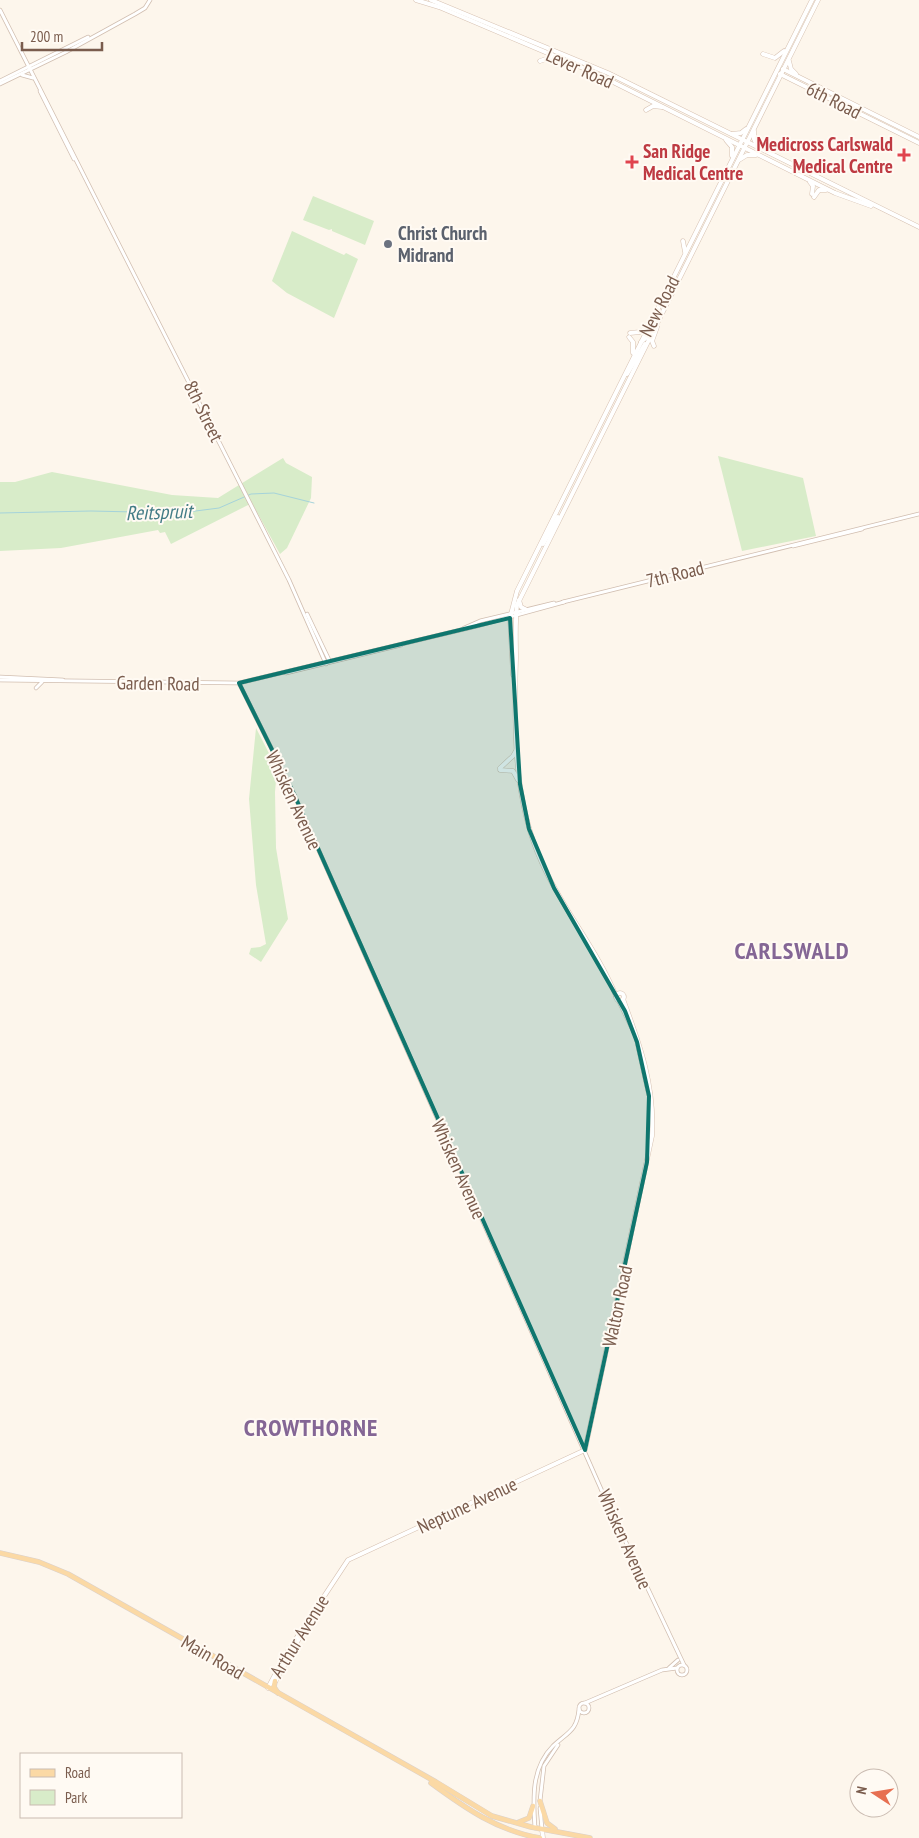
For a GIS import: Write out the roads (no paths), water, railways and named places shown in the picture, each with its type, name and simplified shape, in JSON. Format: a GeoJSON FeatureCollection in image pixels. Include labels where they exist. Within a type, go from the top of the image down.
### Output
{"type":"FeatureCollection","features":[{"type":"Feature","properties":{"kind":"main road","name":"Lever Road"},"geometry":{"type":"LineString","coordinates":[[416,0],[439,7],[554,56],[666,108],[835,193],[886,212]]}},
{"type":"Feature","properties":{"kind":"main road","name":"Lever Road"},"geometry":{"type":"LineString","coordinates":[[431,0],[608,73],[886,212]]}},
{"type":"Feature","properties":{"kind":"main road","name":"New Road"},"geometry":{"type":"LineString","coordinates":[[510,616],[517,591],[812,0]]}},
{"type":"Feature","properties":{"kind":"main road","name":"New Road"},"geometry":{"type":"LineString","coordinates":[[515,615],[519,598],[818,0]]}},
{"type":"Feature","properties":{"kind":"main road"},"geometry":{"type":"LineString","coordinates":[[763,54],[771,58],[778,57],[790,44]]}},
{"type":"Feature","properties":{"kind":"main road"},"geometry":{"type":"LineString","coordinates":[[540,61],[554,56]]}},
{"type":"Feature","properties":{"kind":"main road"},"geometry":{"type":"LineString","coordinates":[[789,59],[790,69],[801,78]]}},
{"type":"Feature","properties":{"kind":"main road","name":"6th Road"},"geometry":{"type":"LineString","coordinates":[[779,67],[919,137]]}},
{"type":"Feature","properties":{"kind":"main road"},"geometry":{"type":"LineString","coordinates":[[776,72],[781,76]]}},
{"type":"Feature","properties":{"kind":"main road","name":"6th Road"},"geometry":{"type":"LineString","coordinates":[[781,76],[791,79],[919,143]]}},
{"type":"Feature","properties":{"kind":"main road"},"geometry":{"type":"LineString","coordinates":[[646,110],[653,106],[666,108]]}},
{"type":"Feature","properties":{"kind":"main road"},"geometry":{"type":"LineString","coordinates":[[730,135],[741,133],[748,127]]}},
{"type":"Feature","properties":{"kind":"main road"},"geometry":{"type":"LineString","coordinates":[[754,129],[754,139],[758,148]]}},
{"type":"Feature","properties":{"kind":"main road"},"geometry":{"type":"LineString","coordinates":[[721,136],[732,147],[729,165]]}},
{"type":"Feature","properties":{"kind":"main road"},"geometry":{"type":"LineString","coordinates":[[737,162],[749,154],[763,157]]}},
{"type":"Feature","properties":{"kind":"main road"},"geometry":{"type":"LineString","coordinates":[[805,178],[812,184],[813,195],[821,189],[835,193]]}},
{"type":"Feature","properties":{"kind":"main road"},"geometry":{"type":"LineString","coordinates":[[886,212],[919,227]]}},
{"type":"Feature","properties":{"kind":"main road"},"geometry":{"type":"LineString","coordinates":[[690,244],[699,239]]}},
{"type":"Feature","properties":{"kind":"main road"},"geometry":{"type":"LineString","coordinates":[[683,241],[685,254]]}},
{"type":"Feature","properties":{"kind":"main road"},"geometry":{"type":"LineString","coordinates":[[640,342],[647,337],[670,299]]}},
{"type":"Feature","properties":{"kind":"main road"},"geometry":{"type":"LineString","coordinates":[[654,346],[652,341],[658,323]]}},
{"type":"Feature","properties":{"kind":"main road"},"geometry":{"type":"LineString","coordinates":[[632,358],[634,346],[629,335],[640,332],[648,327]]}},
{"type":"Feature","properties":{"kind":"main road"},"geometry":{"type":"LineString","coordinates":[[622,379],[642,347],[648,342]]}},
{"type":"Feature","properties":{"kind":"main road"},"geometry":{"type":"LineString","coordinates":[[540,545],[544,542],[555,521],[563,512]]}},
{"type":"Feature","properties":{"kind":"main road"},"geometry":{"type":"LineString","coordinates":[[519,598],[521,607],[528,610]]}},
{"type":"Feature","properties":{"kind":"main road"},"geometry":{"type":"LineString","coordinates":[[515,615],[515,689]]}},
{"type":"Feature","properties":{"kind":"main road"},"geometry":{"type":"LineString","coordinates":[[510,616],[524,812]]}},
{"type":"Feature","properties":{"kind":"main road"},"geometry":{"type":"LineString","coordinates":[[517,729],[520,784],[524,812]]}},
{"type":"Feature","properties":{"kind":"main road"},"geometry":{"type":"LineString","coordinates":[[517,747],[513,756],[500,769],[513,771],[520,784]]}},
{"type":"Feature","properties":{"kind":"main road","name":"Walton Road"},"geometry":{"type":"LineString","coordinates":[[524,812],[535,847],[550,880],[610,982],[618,994],[623,995],[621,1000],[635,1036],[646,1077],[650,1122],[648,1162],[585,1450]]}},
{"type":"Feature","properties":{"kind":"main road","name":"Neptune Avenue"},"geometry":{"type":"LineString","coordinates":[[350,1559],[585,1450]]}},
{"type":"Feature","properties":{"kind":"main road","name":"Main Road"},"geometry":{"type":"LineString","coordinates":[[0,1553],[39,1562],[63,1572],[482,1811],[535,1828],[590,1838]]}},
{"type":"Feature","properties":{"kind":"main road","name":"Arthur Avenue"},"geometry":{"type":"LineString","coordinates":[[269,1688],[283,1660],[350,1559]]}},
{"type":"Feature","properties":{"kind":"main road","name":"Arthur Avenue"},"geometry":{"type":"LineString","coordinates":[[269,1688],[275,1681],[332,1584]]}},
{"type":"Feature","properties":{"kind":"main road"},"geometry":{"type":"LineString","coordinates":[[281,1652],[283,1660]]}},
{"type":"Feature","properties":{"kind":"main road"},"geometry":{"type":"LineString","coordinates":[[275,1681],[274,1687],[279,1694]]}},
{"type":"Feature","properties":{"kind":"main road","name":"Main Road"},"geometry":{"type":"LineString","coordinates":[[421,1775],[486,1821],[520,1834],[539,1838]]}},
{"type":"Feature","properties":{"kind":"main road"},"geometry":{"type":"LineString","coordinates":[[540,1801],[547,1823],[563,1832]]}},
{"type":"Feature","properties":{"kind":"main road"},"geometry":{"type":"LineString","coordinates":[[512,1822],[528,1820],[533,1806]]}},
{"type":"Feature","properties":{"kind":"main road"},"geometry":{"type":"LineString","coordinates":[[535,1828],[539,1838]]}},
{"type":"Feature","properties":{"kind":"main road"},"geometry":{"type":"LineString","coordinates":[[539,1838],[542,1829]]}},
{"type":"Feature","properties":{"kind":"main road"},"geometry":{"type":"LineString","coordinates":[[520,1834],[528,1838]]}},
{"type":"Feature","properties":{"kind":"street"},"geometry":{"type":"LineString","coordinates":[[0,82],[39,66],[113,26],[142,10],[150,0]]}},
{"type":"Feature","properties":{"kind":"street","name":"8th Street"},"geometry":{"type":"LineString","coordinates":[[0,10],[328,662]]}},
{"type":"Feature","properties":{"kind":"street"},"geometry":{"type":"LineString","coordinates":[[0,82],[20,75],[113,26]]}},
{"type":"Feature","properties":{"kind":"street"},"geometry":{"type":"LineString","coordinates":[[20,75],[34,78],[39,66]]}},
{"type":"Feature","properties":{"kind":"street","name":"7th Road"},"geometry":{"type":"LineString","coordinates":[[239,683],[919,514]]}},
{"type":"Feature","properties":{"kind":"street","name":"7th Road"},"geometry":{"type":"LineString","coordinates":[[515,615],[564,602]]}},
{"type":"Feature","properties":{"kind":"street","name":"Garden Road"},"geometry":{"type":"LineString","coordinates":[[0,679],[42,678],[76,681]]}},
{"type":"Feature","properties":{"kind":"street","name":"Garden Road"},"geometry":{"type":"LineString","coordinates":[[0,679],[239,683]]}},
{"type":"Feature","properties":{"kind":"street"},"geometry":{"type":"LineString","coordinates":[[36,688],[45,681]]}},
{"type":"Feature","properties":{"kind":"street","name":"Whisken Avenue"},"geometry":{"type":"LineString","coordinates":[[239,683],[292,792],[678,1658],[684,1665]]}},
{"type":"Feature","properties":{"kind":"street"},"geometry":{"type":"LineString","coordinates":[[535,1828],[533,1806],[535,1782],[540,1766],[551,1749],[574,1729],[581,1705],[668,1668],[678,1658]]}},
{"type":"Feature","properties":{"kind":"street","name":"Whisken Avenue"},"geometry":{"type":"LineString","coordinates":[[677,1669],[678,1658]]}},
{"type":"Feature","properties":{"kind":"street"},"geometry":{"type":"LineString","coordinates":[[668,1668],[677,1669],[684,1665],[687,1669],[684,1674],[680,1674],[677,1669]]}},
{"type":"Feature","properties":{"kind":"street"},"geometry":{"type":"LineString","coordinates":[[577,1721],[588,1712],[595,1700]]}},
{"type":"Feature","properties":{"kind":"street"},"geometry":{"type":"LineString","coordinates":[[585,1703],[590,1708]]}},
{"type":"Feature","properties":{"kind":"street"},"geometry":{"type":"LineString","coordinates":[[579,1709],[584,1714]]}},
{"type":"Feature","properties":{"kind":"street"},"geometry":{"type":"LineString","coordinates":[[542,1829],[540,1801],[544,1766],[565,1737]]}},
{"type":"Feature","properties":{"kind":"waterway","name":"Reitspruit"},"geometry":{"type":"LineString","coordinates":[[0,513],[91,511],[180,513],[219,508],[251,494],[274,493],[314,503]]}},
{"type":"Feature","properties":{"kind":"place","name":"Medicross Carlswald Medical Centre"},"geometry":{"type":"Point","coordinates":[904,155]}},
{"type":"Feature","properties":{"kind":"place","name":"San Ridge Medical Centre"},"geometry":{"type":"Point","coordinates":[632,162]}},
{"type":"Feature","properties":{"kind":"place","name":"Christ Church Midrand"},"geometry":{"type":"Point","coordinates":[388,244]}},
{"type":"Feature","properties":{"kind":"district","name":"CARLSWALD"},"geometry":{"type":"Point","coordinates":[792,950]}},
{"type":"Feature","properties":{"kind":"district","name":"CROWTHORNE"},"geometry":{"type":"Point","coordinates":[311,1427]}}]}
